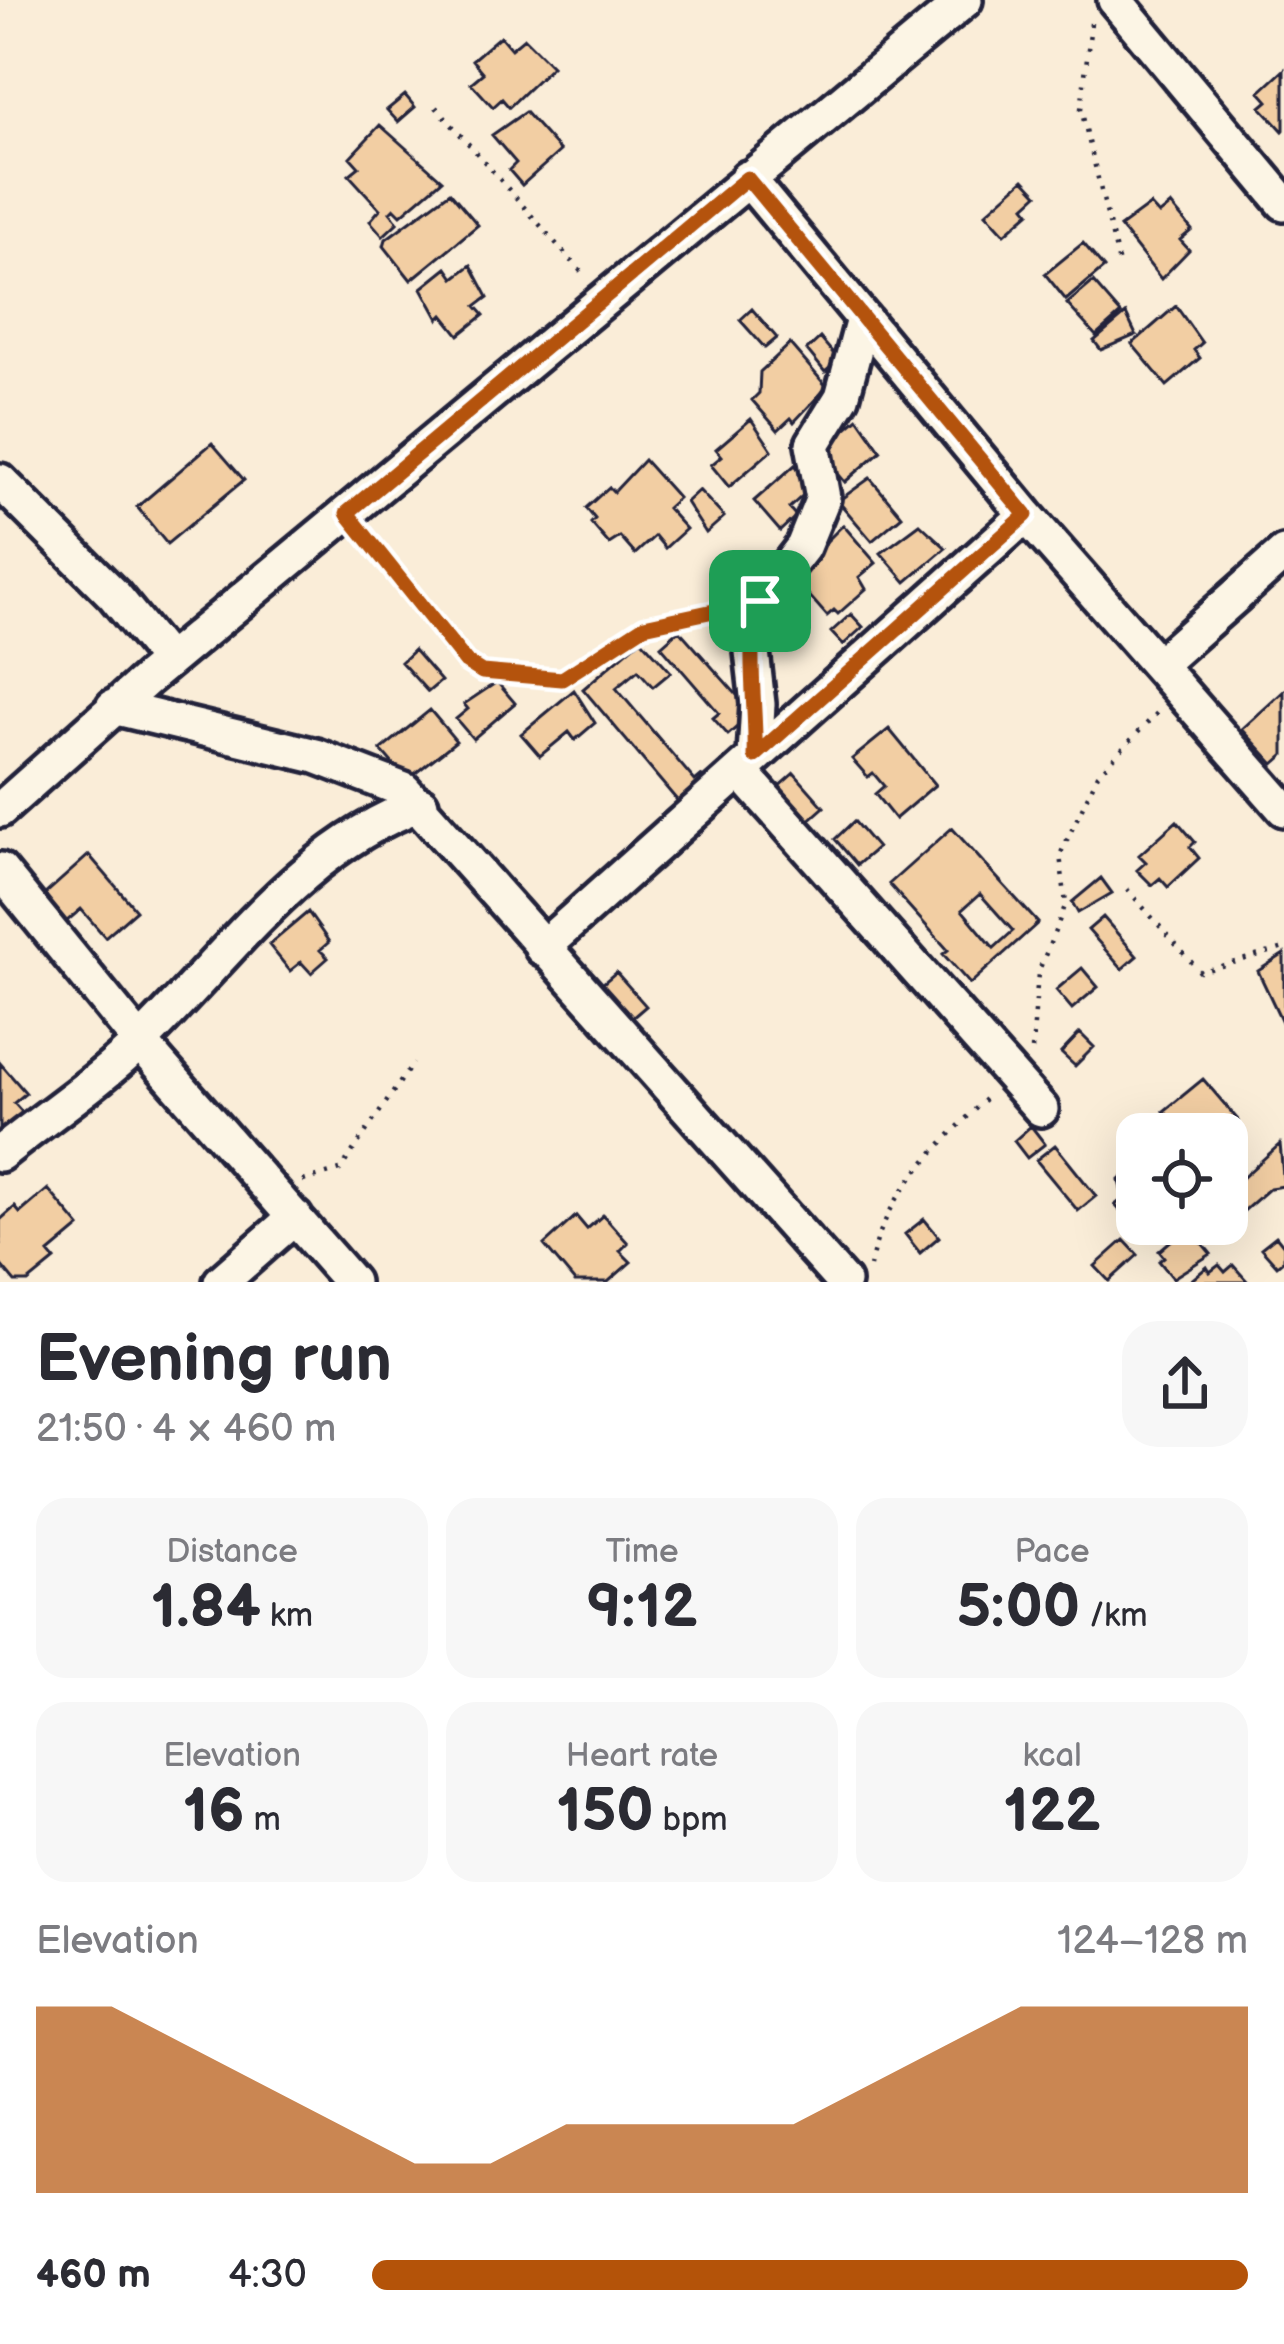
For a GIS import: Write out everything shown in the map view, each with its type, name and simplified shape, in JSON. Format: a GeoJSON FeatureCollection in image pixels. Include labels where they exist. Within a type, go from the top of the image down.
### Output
{"type":"FeatureCollection","features":[{"type":"Feature","properties":{"kind":"street"},"geometry":{"type":"LineString","coordinates":[[0,810],[113,707],[965,0]]}},
{"type":"Feature","properties":{"kind":"street"},"geometry":{"type":"LineString","coordinates":[[1103,11],[1284,203]]}},
{"type":"Feature","properties":{"kind":"street"},"geometry":{"type":"LineString","coordinates":[[747,178],[1026,515],[1284,809]]}},
{"type":"Feature","properties":{"kind":"street"},"geometry":{"type":"LineString","coordinates":[[863,319],[842,398],[813,444],[825,489],[817,516],[803,548],[760,601],[750,634],[758,704],[748,764],[1042,1109]]}},
{"type":"Feature","properties":{"kind":"street"},"geometry":{"type":"LineString","coordinates":[[0,481],[114,595],[168,661]]}},
{"type":"Feature","properties":{"kind":"street"},"geometry":{"type":"LineString","coordinates":[[542,948],[1026,515]]}},
{"type":"Feature","properties":{"kind":"street"},"geometry":{"type":"LineString","coordinates":[[1164,667],[1284,553]]}},
{"type":"Feature","properties":{"kind":"street"},"geometry":{"type":"LineString","coordinates":[[113,707],[316,756],[387,780],[421,804],[542,948],[843,1282]]}},
{"type":"Feature","properties":{"kind":"street"},"geometry":{"type":"LineString","coordinates":[[0,1154],[140,1042],[274,901],[358,835],[421,804]]}},
{"type":"Feature","properties":{"kind":"street"},"geometry":{"type":"LineString","coordinates":[[0,870],[140,1042],[351,1282]]}},
{"type":"Feature","properties":{"kind":"street"},"geometry":{"type":"LineString","coordinates":[[221,1282],[289,1210]]}},
{"type":"Feature","properties":{"kind":"path"},"geometry":{"type":"LineString","coordinates":[[1103,11],[1081,109],[1119,264]]}},
{"type":"Feature","properties":{"kind":"path"},"geometry":{"type":"LineString","coordinates":[[436,107],[605,299]]}},
{"type":"Feature","properties":{"kind":"path"},"geometry":{"type":"LineString","coordinates":[[347,513],[466,662],[482,672],[569,677],[644,626],[760,601]]}},
{"type":"Feature","properties":{"kind":"path"},"geometry":{"type":"LineString","coordinates":[[870,1282],[881,1221],[905,1183],[1035,1043],[1038,973],[1066,904],[1060,855],[1098,774],[1158,712],[1164,667]]}},
{"type":"Feature","properties":{"kind":"path"},"geometry":{"type":"LineString","coordinates":[[1127,889],[1200,972],[1284,948]]}},
{"type":"Feature","properties":{"kind":"path"},"geometry":{"type":"LineString","coordinates":[[289,1210],[292,1185],[340,1169],[413,1064]]}},
{"type":"Feature","properties":{"kind":"building"},"geometry":{"type":"Polygon","coordinates":[[[500,36],[511,49],[524,38],[552,66],[509,107],[502,99],[493,107],[471,83],[483,73],[472,60],[500,36]]]}},
{"type":"Feature","properties":{"kind":"building"},"geometry":{"type":"Polygon","coordinates":[[[1284,70],[1283,131],[1261,107],[1268,101],[1260,92],[1284,70]]]}},
{"type":"Feature","properties":{"kind":"building"},"geometry":{"type":"Polygon","coordinates":[[[405,95],[415,107],[398,122],[387,110],[405,95]]]}},
{"type":"Feature","properties":{"kind":"building"},"geometry":{"type":"Polygon","coordinates":[[[525,112],[560,151],[522,185],[509,170],[516,163],[492,135],[525,112]]]}},
{"type":"Feature","properties":{"kind":"building"},"geometry":{"type":"Polygon","coordinates":[[[380,125],[442,180],[401,215],[394,208],[390,212],[398,222],[383,236],[370,221],[380,209],[349,175],[359,167],[350,157],[380,125]]]}},
{"type":"Feature","properties":{"kind":"building"},"geometry":{"type":"Polygon","coordinates":[[[1024,179],[1038,194],[1025,206],[1030,212],[1005,234],[986,213],[1024,179]]]}},
{"type":"Feature","properties":{"kind":"building"},"geometry":{"type":"Polygon","coordinates":[[[450,192],[478,225],[411,280],[384,246],[386,239],[450,192]]]}},
{"type":"Feature","properties":{"kind":"building"},"geometry":{"type":"Polygon","coordinates":[[[1150,205],[1159,215],[1171,205],[1192,230],[1180,240],[1189,250],[1161,279],[1120,227],[1150,205]]]}},
{"type":"Feature","properties":{"kind":"building"},"geometry":{"type":"Polygon","coordinates":[[[1083,243],[1104,268],[1066,300],[1045,274],[1083,243]]]}},
{"type":"Feature","properties":{"kind":"building"},"geometry":{"type":"Polygon","coordinates":[[[471,265],[488,297],[476,306],[484,315],[459,335],[443,315],[439,319],[422,288],[447,268],[454,278],[471,265]]]}},
{"type":"Feature","properties":{"kind":"building"},"geometry":{"type":"Polygon","coordinates":[[[1093,282],[1121,314],[1096,336],[1067,304],[1093,282]]]}},
{"type":"Feature","properties":{"kind":"building"},"geometry":{"type":"Polygon","coordinates":[[[1176,306],[1202,343],[1194,350],[1200,358],[1167,386],[1132,344],[1176,306]]]}},
{"type":"Feature","properties":{"kind":"building"},"geometry":{"type":"Polygon","coordinates":[[[752,309],[777,338],[765,348],[740,320],[752,309]]]}},
{"type":"Feature","properties":{"kind":"building"},"geometry":{"type":"Polygon","coordinates":[[[1126,314],[1136,335],[1101,350],[1094,341],[1126,314]]]}},
{"type":"Feature","properties":{"kind":"building"},"geometry":{"type":"Polygon","coordinates":[[[820,338],[839,360],[825,372],[807,350],[820,338]]]}},
{"type":"Feature","properties":{"kind":"building"},"geometry":{"type":"Polygon","coordinates":[[[790,344],[827,387],[794,422],[791,418],[778,430],[752,400],[759,393],[760,372],[790,344]]]}},
{"type":"Feature","properties":{"kind":"building"},"geometry":{"type":"Polygon","coordinates":[[[858,418],[881,451],[845,482],[819,451],[858,418]]]}},
{"type":"Feature","properties":{"kind":"building"},"geometry":{"type":"Polygon","coordinates":[[[751,419],[772,450],[729,487],[711,465],[722,456],[716,449],[751,419]]]}},
{"type":"Feature","properties":{"kind":"building"},"geometry":{"type":"Polygon","coordinates":[[[212,443],[244,480],[167,544],[137,507],[212,443]]]}},
{"type":"Feature","properties":{"kind":"building"},"geometry":{"type":"Polygon","coordinates":[[[644,460],[678,498],[667,508],[686,529],[665,548],[655,536],[635,554],[620,537],[609,544],[591,523],[595,519],[586,508],[609,487],[614,492],[644,460]]]}},
{"type":"Feature","properties":{"kind":"building"},"geometry":{"type":"Polygon","coordinates":[[[795,465],[813,486],[789,508],[796,516],[780,531],[754,501],[795,465]]]}},
{"type":"Feature","properties":{"kind":"building"},"geometry":{"type":"Polygon","coordinates":[[[870,478],[902,516],[872,541],[838,501],[870,478]]]}},
{"type":"Feature","properties":{"kind":"building"},"geometry":{"type":"Polygon","coordinates":[[[699,490],[724,517],[706,533],[686,502],[699,490]]]}},
{"type":"Feature","properties":{"kind":"building"},"geometry":{"type":"Polygon","coordinates":[[[920,524],[946,548],[906,582],[881,553],[920,524]]]}},
{"type":"Feature","properties":{"kind":"building"},"geometry":{"type":"Polygon","coordinates":[[[843,525],[876,563],[859,577],[866,589],[838,614],[834,610],[827,616],[792,576],[843,525]]]}},
{"type":"Feature","properties":{"kind":"building"},"geometry":{"type":"Polygon","coordinates":[[[851,614],[863,627],[843,645],[831,632],[851,614]]]}},
{"type":"Feature","properties":{"kind":"building"},"geometry":{"type":"Polygon","coordinates":[[[679,630],[753,713],[728,735],[713,718],[719,713],[661,646],[679,630]]]}},
{"type":"Feature","properties":{"kind":"building"},"geometry":{"type":"Polygon","coordinates":[[[641,639],[671,672],[653,687],[638,670],[616,688],[695,781],[701,776],[712,790],[687,812],[583,689],[641,639]]]}},
{"type":"Feature","properties":{"kind":"building"},"geometry":{"type":"Polygon","coordinates":[[[414,650],[441,681],[428,692],[401,662],[414,650]]]}},
{"type":"Feature","properties":{"kind":"building"},"geometry":{"type":"Polygon","coordinates":[[[497,682],[515,703],[473,739],[456,719],[468,709],[464,704],[497,682]]]}},
{"type":"Feature","properties":{"kind":"building"},"geometry":{"type":"Polygon","coordinates":[[[574,690],[595,723],[575,740],[569,732],[540,756],[521,734],[574,690]]]}},
{"type":"Feature","properties":{"kind":"building"},"geometry":{"type":"Polygon","coordinates":[[[1284,691],[1284,755],[1274,764],[1242,729],[1284,691]]]}},
{"type":"Feature","properties":{"kind":"building"},"geometry":{"type":"Polygon","coordinates":[[[430,710],[456,741],[407,780],[381,750],[430,710]]]}},
{"type":"Feature","properties":{"kind":"building"},"geometry":{"type":"Polygon","coordinates":[[[889,729],[935,785],[895,819],[875,794],[884,786],[852,759],[889,729]]]}},
{"type":"Feature","properties":{"kind":"building"},"geometry":{"type":"Polygon","coordinates":[[[794,773],[824,807],[806,823],[776,789],[794,773]]]}},
{"type":"Feature","properties":{"kind":"building"},"geometry":{"type":"Polygon","coordinates":[[[854,821],[877,848],[857,865],[835,839],[854,821]]]}},
{"type":"Feature","properties":{"kind":"building"},"geometry":{"type":"Polygon","coordinates":[[[1177,821],[1195,842],[1190,847],[1199,858],[1168,887],[1160,878],[1152,885],[1137,870],[1146,862],[1139,855],[1177,821]]]}},
{"type":"Feature","properties":{"kind":"building"},"geometry":{"type":"Polygon","coordinates":[[[952,828],[1038,923],[970,984],[943,954],[948,950],[889,884],[952,828]],[[980,894],[962,910],[994,948],[1013,931],[980,894]]]}},
{"type":"Feature","properties":{"kind":"building"},"geometry":{"type":"Polygon","coordinates":[[[89,855],[136,910],[105,937],[81,909],[66,922],[43,896],[89,855]]]}},
{"type":"Feature","properties":{"kind":"building"},"geometry":{"type":"Polygon","coordinates":[[[1101,878],[1112,893],[1078,913],[1072,902],[1101,878]]]}},
{"type":"Feature","properties":{"kind":"building"},"geometry":{"type":"Polygon","coordinates":[[[308,912],[329,942],[320,950],[328,958],[311,973],[301,962],[290,971],[269,945],[308,912]]]}},
{"type":"Feature","properties":{"kind":"building"},"geometry":{"type":"Polygon","coordinates":[[[1103,917],[1137,956],[1122,969],[1088,930],[1103,917]]]}},
{"type":"Feature","properties":{"kind":"building"},"geometry":{"type":"Polygon","coordinates":[[[1284,954],[1284,1026],[1258,971],[1284,954]]]}},
{"type":"Feature","properties":{"kind":"building"},"geometry":{"type":"Polygon","coordinates":[[[1082,968],[1098,987],[1072,1009],[1056,990],[1082,968]]]}},
{"type":"Feature","properties":{"kind":"building"},"geometry":{"type":"Polygon","coordinates":[[[616,972],[646,1006],[624,1025],[595,990],[616,972]]]}},
{"type":"Feature","properties":{"kind":"building"},"geometry":{"type":"Polygon","coordinates":[[[1080,1033],[1094,1047],[1075,1066],[1061,1053],[1080,1033]]]}},
{"type":"Feature","properties":{"kind":"building"},"geometry":{"type":"Polygon","coordinates":[[[0,1063],[26,1093],[14,1103],[23,1113],[0,1133],[0,1063]]]}},
{"type":"Feature","properties":{"kind":"building"},"geometry":{"type":"Polygon","coordinates":[[[1203,1079],[1232,1113],[1166,1113],[1203,1079]]]}},
{"type":"Feature","properties":{"kind":"building"},"geometry":{"type":"Polygon","coordinates":[[[1031,1126],[1045,1144],[1027,1158],[1014,1141],[1031,1126]]]}},
{"type":"Feature","properties":{"kind":"building"},"geometry":{"type":"Polygon","coordinates":[[[1280,1144],[1284,1186],[1270,1188],[1248,1207],[1248,1173],[1280,1144]]]}},
{"type":"Feature","properties":{"kind":"building"},"geometry":{"type":"Polygon","coordinates":[[[1055,1145],[1096,1196],[1078,1211],[1036,1160],[1055,1145]]]}},
{"type":"Feature","properties":{"kind":"building"},"geometry":{"type":"Polygon","coordinates":[[[48,1189],[80,1227],[49,1253],[55,1260],[28,1282],[15,1282],[0,1264],[0,1220],[15,1207],[20,1213],[48,1189]]]}},
{"type":"Feature","properties":{"kind":"building"},"geometry":{"type":"Polygon","coordinates":[[[603,1215],[628,1243],[620,1251],[631,1262],[608,1282],[575,1282],[544,1245],[576,1216],[587,1229],[603,1215]]]}},
{"type":"Feature","properties":{"kind":"building"},"geometry":{"type":"Polygon","coordinates":[[[924,1219],[939,1237],[920,1253],[905,1234],[924,1219]]]}},
{"type":"Feature","properties":{"kind":"building"},"geometry":{"type":"Polygon","coordinates":[[[1276,1236],[1284,1246],[1284,1260],[1277,1266],[1261,1248],[1276,1236]]]}},
{"type":"Feature","properties":{"kind":"building"},"geometry":{"type":"Polygon","coordinates":[[[1118,1245],[1129,1245],[1138,1255],[1109,1281],[1095,1266],[1118,1245]]]}},
{"type":"Feature","properties":{"kind":"building"},"geometry":{"type":"Polygon","coordinates":[[[1166,1245],[1204,1245],[1211,1254],[1173,1278],[1159,1261],[1164,1257],[1159,1251],[1166,1245]]]}},
{"type":"Feature","properties":{"kind":"building"},"geometry":{"type":"Polygon","coordinates":[[[1219,1265],[1225,1272],[1233,1265],[1248,1282],[1189,1282],[1207,1267],[1210,1272],[1219,1265]]]}},
{"type":"Feature","properties":{"kind":"route"},"geometry":{"type":"LineString","coordinates":[[747,178],[1026,515],[755,756],[758,704],[750,634],[760,601],[644,626],[569,677],[555,680],[482,672],[466,662],[347,513],[747,178]]}}]}
